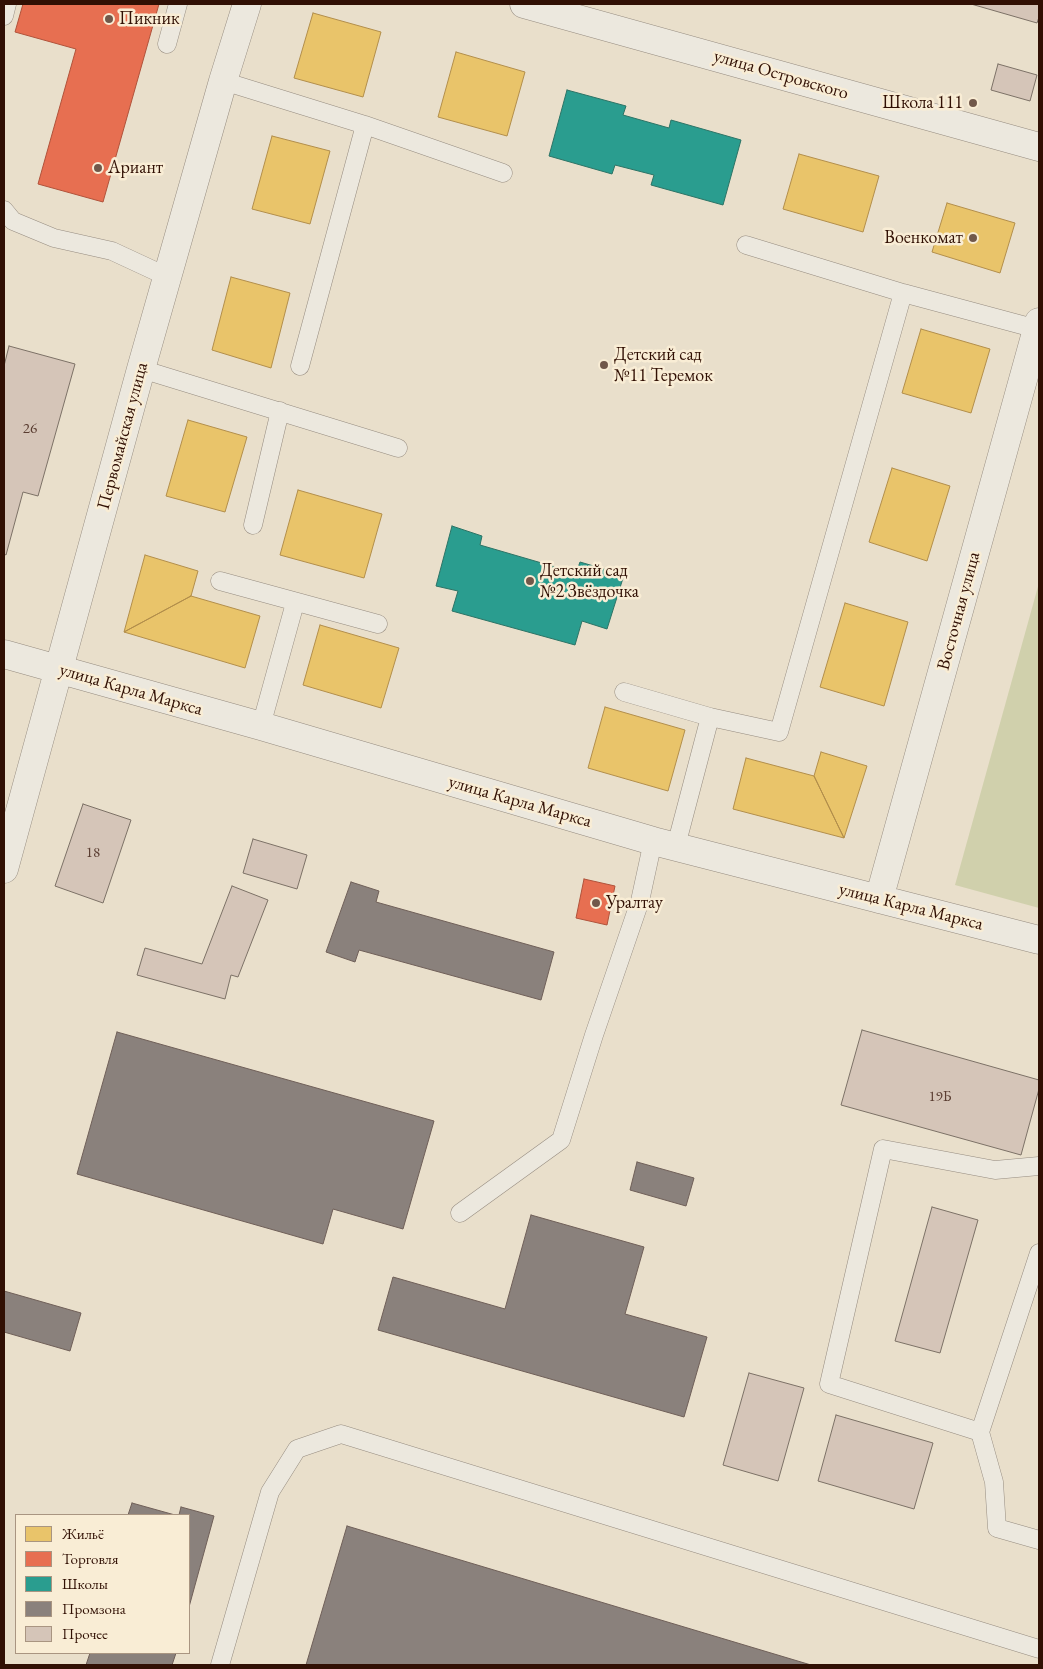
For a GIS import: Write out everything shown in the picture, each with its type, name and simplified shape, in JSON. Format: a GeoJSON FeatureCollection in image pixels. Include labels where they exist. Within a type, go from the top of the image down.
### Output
{"type":"FeatureCollection","features":[{"type":"Feature","properties":{"kind":"street","name":"Первомайская улица"},"geometry":{"type":"LineString","coordinates":[[4,869],[141,369],[223,81],[247,4]]}},
{"type":"Feature","properties":{"kind":"street","name":"улица Островского"},"geometry":{"type":"LineString","coordinates":[[524,4],[1039,147]]}},
{"type":"Feature","properties":{"kind":"street","name":"Восточная улица"},"geometry":{"type":"LineString","coordinates":[[879,900],[1038,326]]}},
{"type":"Feature","properties":{"kind":"street","name":"улица Карла Маркса"},"geometry":{"type":"LineString","coordinates":[[4,654],[261,726],[664,844],[1039,940]]}},
{"type":"Feature","properties":{"kind":"lane"},"geometry":{"type":"LineString","coordinates":[[4,16],[7,4]]}},
{"type":"Feature","properties":{"kind":"lane"},"geometry":{"type":"LineString","coordinates":[[167,44],[178,4]]}},
{"type":"Feature","properties":{"kind":"lane"},"geometry":{"type":"LineString","coordinates":[[223,81],[365,125],[504,174]]}},
{"type":"Feature","properties":{"kind":"lane"},"geometry":{"type":"LineString","coordinates":[[300,366],[365,125]]}},
{"type":"Feature","properties":{"kind":"lane"},"geometry":{"type":"LineString","coordinates":[[4,210],[13,221],[54,238],[112,251],[168,277]]}},
{"type":"Feature","properties":{"kind":"lane"},"geometry":{"type":"LineString","coordinates":[[746,245],[903,293],[1038,326]]}},
{"type":"Feature","properties":{"kind":"lane"},"geometry":{"type":"LineString","coordinates":[[624,692],[710,717],[779,732],[903,293]]}},
{"type":"Feature","properties":{"kind":"lane"},"geometry":{"type":"LineString","coordinates":[[141,369],[398,448]]}},
{"type":"Feature","properties":{"kind":"lane"},"geometry":{"type":"LineString","coordinates":[[253,525],[280,411]]}},
{"type":"Feature","properties":{"kind":"lane"},"geometry":{"type":"LineString","coordinates":[[220,581],[295,603],[378,624]]}},
{"type":"Feature","properties":{"kind":"lane"},"geometry":{"type":"LineString","coordinates":[[261,726],[295,603]]}},
{"type":"Feature","properties":{"kind":"lane"},"geometry":{"type":"LineString","coordinates":[[460,1213],[561,1140],[640,901],[664,844],[710,717]]}},
{"type":"Feature","properties":{"kind":"lane"},"geometry":{"type":"LineString","coordinates":[[980,1432],[830,1384],[883,1149],[995,1170],[1039,1166]]}},
{"type":"Feature","properties":{"kind":"lane"},"geometry":{"type":"LineString","coordinates":[[1039,1253],[980,1432],[994,1482],[997,1528],[1039,1540]]}},
{"type":"Feature","properties":{"kind":"lane"},"geometry":{"type":"LineString","coordinates":[[220,1665],[270,1492],[297,1449],[341,1434],[1039,1649]]}},
{"type":"Feature","properties":{"kind":"green space"},"geometry":{"type":"Polygon","coordinates":[[[1039,583],[1039,908],[955,885],[1039,583]]]}},
{"type":"Feature","properties":{"kind":"building: Жильё"},"geometry":{"type":"Polygon","coordinates":[[[313,13],[381,32],[363,97],[294,78],[313,13]]]}},
{"type":"Feature","properties":{"kind":"building: Жильё"},"geometry":{"type":"Polygon","coordinates":[[[456,52],[525,72],[507,136],[438,117],[456,52]]]}},
{"type":"Feature","properties":{"kind":"building: Жильё"},"geometry":{"type":"Polygon","coordinates":[[[272,136],[330,151],[310,224],[252,209],[272,136]]]}},
{"type":"Feature","properties":{"kind":"building: Жильё"},"geometry":{"type":"Polygon","coordinates":[[[799,154],[879,176],[863,232],[783,209],[799,154]]]}},
{"type":"Feature","properties":{"kind":"building: Жильё","name":"Военкомат"},"geometry":{"type":"Polygon","coordinates":[[[947,203],[1015,223],[1000,273],[932,252],[947,203]]]}},
{"type":"Feature","properties":{"kind":"building: Жильё"},"geometry":{"type":"Polygon","coordinates":[[[231,277],[290,293],[271,368],[212,350],[231,277]]]}},
{"type":"Feature","properties":{"kind":"building: Жильё"},"geometry":{"type":"Polygon","coordinates":[[[921,329],[990,349],[971,413],[902,393],[921,329]]]}},
{"type":"Feature","properties":{"kind":"building: Жильё"},"geometry":{"type":"Polygon","coordinates":[[[188,420],[247,437],[225,512],[166,496],[188,420]]]}},
{"type":"Feature","properties":{"kind":"building: Жильё"},"geometry":{"type":"Polygon","coordinates":[[[892,468],[950,486],[927,561],[869,542],[892,468]]]}},
{"type":"Feature","properties":{"kind":"building: Жильё"},"geometry":{"type":"Polygon","coordinates":[[[298,490],[382,514],[364,578],[280,555],[298,490]]]}},
{"type":"Feature","properties":{"kind":"building: Жильё"},"geometry":{"type":"Polygon","coordinates":[[[145,555],[198,571],[191,596],[124,632],[145,555]]]}},
{"type":"Feature","properties":{"kind":"building: Жильё"},"geometry":{"type":"Polygon","coordinates":[[[191,596],[260,616],[245,668],[124,632],[191,596]]]}},
{"type":"Feature","properties":{"kind":"building: Жильё"},"geometry":{"type":"Polygon","coordinates":[[[845,603],[908,622],[884,706],[820,687],[845,603]]]}},
{"type":"Feature","properties":{"kind":"building: Жильё"},"geometry":{"type":"Polygon","coordinates":[[[320,625],[399,648],[381,708],[303,685],[320,625]]]}},
{"type":"Feature","properties":{"kind":"building: Жильё"},"geometry":{"type":"Polygon","coordinates":[[[605,707],[685,730],[668,791],[588,768],[605,707]]]}},
{"type":"Feature","properties":{"kind":"building: Жильё"},"geometry":{"type":"Polygon","coordinates":[[[821,752],[867,766],[844,838],[814,776],[821,752]]]}},
{"type":"Feature","properties":{"kind":"building: Жильё"},"geometry":{"type":"Polygon","coordinates":[[[746,758],[814,776],[844,838],[733,809],[746,758]]]}},
{"type":"Feature","properties":{"kind":"building: Торговля"},"geometry":{"type":"Polygon","coordinates":[[[23,4],[159,4],[103,202],[38,184],[76,49],[15,32],[23,4]]]}},
{"type":"Feature","properties":{"kind":"building: Торговля"},"geometry":{"type":"Polygon","coordinates":[[[584,879],[615,886],[607,925],[576,918],[584,879]]]}},
{"type":"Feature","properties":{"kind":"building: Школы"},"geometry":{"type":"Polygon","coordinates":[[[567,90],[626,106],[623,115],[669,128],[671,120],[741,140],[723,205],[651,185],[654,175],[615,165],[612,174],[549,156],[567,90]]]}},
{"type":"Feature","properties":{"kind":"building: Школы","name":"Детский сад №2 Звёздочка"},"geometry":{"type":"Polygon","coordinates":[[[452,526],[482,536],[480,545],[576,573],[580,562],[624,575],[607,629],[582,621],[575,645],[452,611],[458,591],[436,586],[452,526]]]}},
{"type":"Feature","properties":{"kind":"building: Промзона"},"geometry":{"type":"Polygon","coordinates":[[[351,882],[379,891],[376,902],[554,952],[541,1000],[359,950],[355,962],[326,952],[351,882]]]}},
{"type":"Feature","properties":{"kind":"building: Промзона"},"geometry":{"type":"Polygon","coordinates":[[[117,1032],[434,1121],[403,1229],[333,1209],[323,1244],[77,1174],[117,1032]]]}},
{"type":"Feature","properties":{"kind":"building: Промзона"},"geometry":{"type":"Polygon","coordinates":[[[637,1162],[694,1178],[686,1206],[630,1190],[637,1162]]]}},
{"type":"Feature","properties":{"kind":"building: Промзона"},"geometry":{"type":"Polygon","coordinates":[[[531,1215],[644,1247],[625,1314],[707,1337],[684,1417],[378,1330],[393,1277],[505,1309],[531,1215]]]}},
{"type":"Feature","properties":{"kind":"building: Промзона"},"geometry":{"type":"Polygon","coordinates":[[[4,1291],[81,1313],[70,1351],[4,1332],[4,1291]]]}},
{"type":"Feature","properties":{"kind":"building: Промзона"},"geometry":{"type":"Polygon","coordinates":[[[132,1503],[171,1514],[128,1514],[132,1503]]]}},
{"type":"Feature","properties":{"kind":"building: Промзона"},"geometry":{"type":"Polygon","coordinates":[[[181,1507],[214,1516],[190,1603],[190,1514],[179,1514],[181,1507]]]}},
{"type":"Feature","properties":{"kind":"building: Промзона"},"geometry":{"type":"Polygon","coordinates":[[[347,1526],[811,1665],[306,1665],[347,1526]]]}},
{"type":"Feature","properties":{"kind":"building: Промзона"},"geometry":{"type":"Polygon","coordinates":[[[90,1654],[176,1654],[172,1665],[86,1665],[90,1654]]]}},
{"type":"Feature","properties":{"kind":"building: Прочее"},"geometry":{"type":"Polygon","coordinates":[[[971,4],[1039,4],[1039,17],[1037,23],[971,4]]]}},
{"type":"Feature","properties":{"kind":"building: Прочее"},"geometry":{"type":"Polygon","coordinates":[[[998,64],[1037,75],[1030,101],[991,90],[998,64]]]}},
{"type":"Feature","properties":{"kind":"building: Прочее"},"geometry":{"type":"Polygon","coordinates":[[[9,346],[75,364],[38,496],[23,492],[6,555],[4,554],[4,366],[9,346]]]}},
{"type":"Feature","properties":{"kind":"building: Прочее"},"geometry":{"type":"Polygon","coordinates":[[[83,804],[131,820],[103,903],[55,886],[83,804]]]}},
{"type":"Feature","properties":{"kind":"building: Прочее"},"geometry":{"type":"Polygon","coordinates":[[[253,839],[307,855],[297,889],[243,873],[253,839]]]}},
{"type":"Feature","properties":{"kind":"building: Прочее"},"geometry":{"type":"Polygon","coordinates":[[[232,886],[268,900],[238,977],[231,975],[225,999],[137,975],[145,948],[202,964],[232,886]]]}},
{"type":"Feature","properties":{"kind":"building: Прочее"},"geometry":{"type":"Polygon","coordinates":[[[862,1030],[1039,1080],[1039,1089],[1021,1155],[841,1105],[862,1030]]]}},
{"type":"Feature","properties":{"kind":"building: Прочее"},"geometry":{"type":"Polygon","coordinates":[[[932,1207],[978,1220],[940,1353],[895,1341],[932,1207]]]}},
{"type":"Feature","properties":{"kind":"building: Прочее"},"geometry":{"type":"Polygon","coordinates":[[[749,1373],[804,1388],[778,1481],[723,1465],[749,1373]]]}},
{"type":"Feature","properties":{"kind":"building: Прочее"},"geometry":{"type":"Polygon","coordinates":[[[836,1415],[933,1443],[914,1509],[818,1481],[836,1415]]]}},
{"type":"Feature","properties":{"kind":"place","name":"Пикник"},"geometry":{"type":"Point","coordinates":[109,19]}},
{"type":"Feature","properties":{"kind":"place","name":"Школа 111"},"geometry":{"type":"Point","coordinates":[973,103]}},
{"type":"Feature","properties":{"kind":"place","name":"Ариант"},"geometry":{"type":"Point","coordinates":[98,168]}},
{"type":"Feature","properties":{"kind":"place","name":"Военкомат"},"geometry":{"type":"Point","coordinates":[973,238]}},
{"type":"Feature","properties":{"kind":"place","name":"Детский сад №11 Теремок"},"geometry":{"type":"Point","coordinates":[604,365]}},
{"type":"Feature","properties":{"kind":"place","name":"Детский сад №2 Звёздочка"},"geometry":{"type":"Point","coordinates":[530,581]}},
{"type":"Feature","properties":{"kind":"place","name":"Уралтау"},"geometry":{"type":"Point","coordinates":[596,903]}}]}
